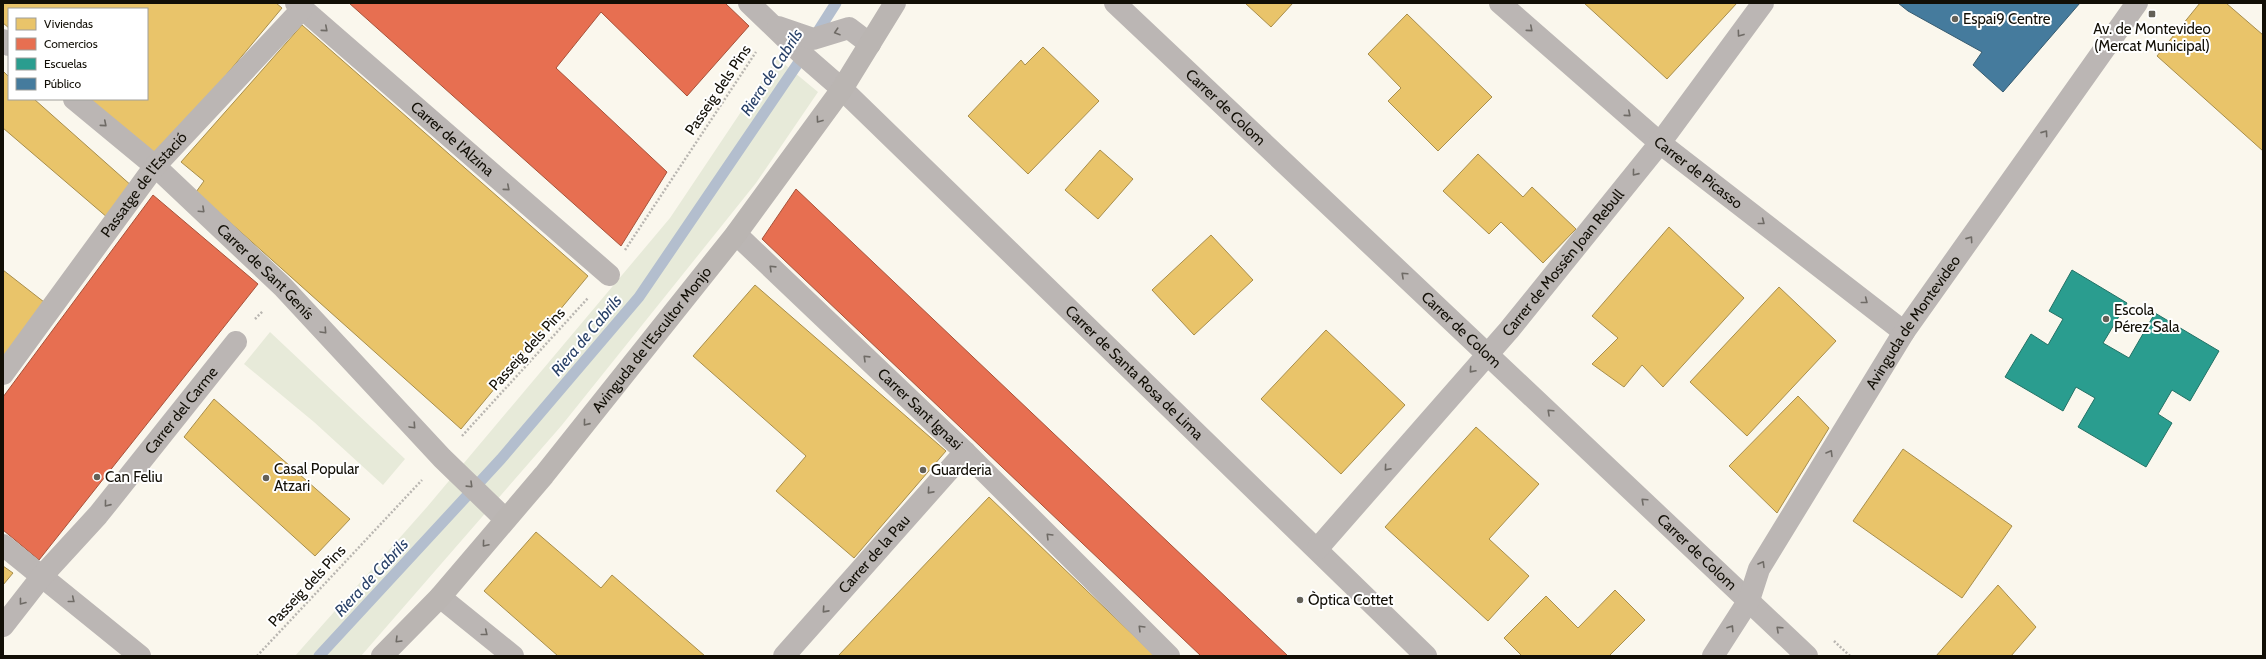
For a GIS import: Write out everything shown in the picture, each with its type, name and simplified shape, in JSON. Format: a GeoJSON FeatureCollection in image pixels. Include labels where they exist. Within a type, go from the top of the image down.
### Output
{"type":"FeatureCollection","features":[{"type":"Feature","properties":{"kind":"street","name":"Avinguda de l'Escultor Monjo"},"geometry":{"type":"LineString","coordinates":[[382,656],[440,597],[544,475],[736,234],[842,88],[895,3]]}},
{"type":"Feature","properties":{"kind":"street","name":"Carrer de Colom"},"geometry":{"type":"LineString","coordinates":[[1115,3],[1808,656]]}},
{"type":"Feature","properties":{"kind":"street","name":"Carrer de Picasso"},"geometry":{"type":"LineString","coordinates":[[1500,3],[1660,143],[1904,332]]}},
{"type":"Feature","properties":{"kind":"street","name":"Carrer de Mossèn Joan Rebull"},"geometry":{"type":"LineString","coordinates":[[1318,548],[1487,353],[1660,143],[1763,3]]}},
{"type":"Feature","properties":{"kind":"street","name":"Avinguda de Montevideo"},"geometry":{"type":"LineString","coordinates":[[1713,656],[1749,600],[1759,569],[1904,332],[2137,3]]}},
{"type":"Feature","properties":{"kind":"street","name":"Passatge de l'Estació"},"geometry":{"type":"LineString","coordinates":[[3,374],[155,166],[299,6]]}},
{"type":"Feature","properties":{"kind":"street","name":"Carrer de l'Alzina"},"geometry":{"type":"LineString","coordinates":[[299,6],[561,236],[609,275]]}},
{"type":"Feature","properties":{"kind":"street"},"geometry":{"type":"LineString","coordinates":[[762,11],[813,39],[849,28],[870,44]]}},
{"type":"Feature","properties":{"kind":"street","name":"Carrer de Santa Rosa de Lima"},"geometry":{"type":"LineString","coordinates":[[762,11],[803,56],[842,88],[1318,548],[1426,656]]}},
{"type":"Feature","properties":{"kind":"street","name":"Carrer de Sant Genís"},"geometry":{"type":"LineString","coordinates":[[75,100],[155,166],[283,286],[442,458],[505,519]]}},
{"type":"Feature","properties":{"kind":"street","name":"Carrer Sant Ignasi"},"geometry":{"type":"LineString","coordinates":[[736,234],[965,452],[1169,656]]}},
{"type":"Feature","properties":{"kind":"street","name":"Carrer del Carme"},"geometry":{"type":"LineString","coordinates":[[3,626],[42,576],[98,515],[236,342]]}},
{"type":"Feature","properties":{"kind":"street","name":"Carrer de la Pau"},"geometry":{"type":"LineString","coordinates":[[784,656],[965,452]]}},
{"type":"Feature","properties":{"kind":"street"},"geometry":{"type":"LineString","coordinates":[[3,546],[140,656]]}},
{"type":"Feature","properties":{"kind":"street"},"geometry":{"type":"LineString","coordinates":[[440,597],[513,656]]}},
{"type":"Feature","properties":{"kind":"path","name":"Passeig dels Pins"},"geometry":{"type":"LineString","coordinates":[[257,656],[442,458],[609,275],[762,11]]}},
{"type":"Feature","properties":{"kind":"path"},"geometry":{"type":"LineString","coordinates":[[236,342],[283,286]]}},
{"type":"Feature","properties":{"kind":"green space"},"geometry":{"type":"Polygon","coordinates":[[[777,58],[818,92],[756,183],[562,425],[361,656],[295,656],[427,507],[670,218],[777,58]]]}},
{"type":"Feature","properties":{"kind":"green space"},"geometry":{"type":"Polygon","coordinates":[[[270,332],[405,459],[383,485],[314,422],[244,364],[270,332]]]}},
{"type":"Feature","properties":{"kind":"building: Viviendas"},"geometry":{"type":"Polygon","coordinates":[[[3,3],[276,3],[282,8],[157,158],[91,100],[148,100],[148,8],[8,8],[8,27],[3,23],[3,3]]]}},
{"type":"Feature","properties":{"kind":"building: Viviendas"},"geometry":{"type":"Polygon","coordinates":[[[1245,3],[1293,3],[1271,27],[1245,3]]]}},
{"type":"Feature","properties":{"kind":"building: Viviendas"},"geometry":{"type":"Polygon","coordinates":[[[1584,3],[1737,3],[1667,79],[1584,3]]]}},
{"type":"Feature","properties":{"kind":"building: Viviendas"},"geometry":{"type":"Polygon","coordinates":[[[2200,3],[2226,3],[2263,35],[2263,151],[2157,56],[2200,3]]]}},
{"type":"Feature","properties":{"kind":"building: Viviendas"},"geometry":{"type":"Polygon","coordinates":[[[1407,14],[1492,97],[1438,151],[1388,101],[1401,88],[1368,54],[1407,14]]]}},
{"type":"Feature","properties":{"kind":"building: Viviendas"},"geometry":{"type":"Polygon","coordinates":[[[302,25],[588,276],[461,429],[196,192],[204,181],[181,162],[302,25]]]}},
{"type":"Feature","properties":{"kind":"building: Viviendas"},"geometry":{"type":"Polygon","coordinates":[[[1043,47],[1099,101],[1028,174],[968,116],[1021,60],[1025,65],[1043,47]]]}},
{"type":"Feature","properties":{"kind":"building: Viviendas"},"geometry":{"type":"Polygon","coordinates":[[[3,71],[8,76],[8,100],[35,100],[133,187],[108,218],[3,128],[3,71]]]}},
{"type":"Feature","properties":{"kind":"building: Viviendas"},"geometry":{"type":"Polygon","coordinates":[[[1100,150],[1133,179],[1098,219],[1065,190],[1100,150]]]}},
{"type":"Feature","properties":{"kind":"building: Viviendas"},"geometry":{"type":"Polygon","coordinates":[[[1478,154],[1523,197],[1532,187],[1576,229],[1543,263],[1501,222],[1489,234],[1443,191],[1478,154]]]}},
{"type":"Feature","properties":{"kind":"building: Viviendas"},"geometry":{"type":"Polygon","coordinates":[[[1669,227],[1744,298],[1663,387],[1642,365],[1624,387],[1592,364],[1618,338],[1592,316],[1669,227]]]}},
{"type":"Feature","properties":{"kind":"building: Viviendas"},"geometry":{"type":"Polygon","coordinates":[[[1211,235],[1253,280],[1194,335],[1152,290],[1211,235]]]}},
{"type":"Feature","properties":{"kind":"building: Viviendas"},"geometry":{"type":"Polygon","coordinates":[[[3,270],[44,302],[3,358],[3,270]]]}},
{"type":"Feature","properties":{"kind":"building: Viviendas"},"geometry":{"type":"Polygon","coordinates":[[[755,285],[946,451],[854,558],[776,491],[806,456],[693,356],[755,285]]]}},
{"type":"Feature","properties":{"kind":"building: Viviendas"},"geometry":{"type":"Polygon","coordinates":[[[1779,287],[1836,341],[1747,436],[1690,382],[1779,287]]]}},
{"type":"Feature","properties":{"kind":"building: Viviendas"},"geometry":{"type":"Polygon","coordinates":[[[1326,330],[1405,405],[1341,474],[1261,399],[1326,330]]]}},
{"type":"Feature","properties":{"kind":"building: Viviendas"},"geometry":{"type":"Polygon","coordinates":[[[1798,396],[1829,428],[1777,513],[1729,466],[1798,396]]]}},
{"type":"Feature","properties":{"kind":"building: Viviendas","name":"Casal Popular Atzari"},"geometry":{"type":"Polygon","coordinates":[[[214,399],[350,519],[315,556],[184,437],[214,399]]]}},
{"type":"Feature","properties":{"kind":"building: Viviendas"},"geometry":{"type":"Polygon","coordinates":[[[1476,427],[1539,484],[1489,539],[1529,576],[1488,621],[1385,527],[1476,427]]]}},
{"type":"Feature","properties":{"kind":"building: Viviendas"},"geometry":{"type":"Polygon","coordinates":[[[1903,449],[2012,526],[1962,598],[1853,521],[1903,449]]]}},
{"type":"Feature","properties":{"kind":"building: Viviendas"},"geometry":{"type":"Polygon","coordinates":[[[989,497],[1155,656],[838,656],[989,497]]]}},
{"type":"Feature","properties":{"kind":"building: Viviendas"},"geometry":{"type":"Polygon","coordinates":[[[536,532],[601,588],[612,575],[705,656],[558,656],[484,591],[536,532]]]}},
{"type":"Feature","properties":{"kind":"building: Viviendas"},"geometry":{"type":"Polygon","coordinates":[[[3,566],[13,573],[3,585],[3,566]]]}},
{"type":"Feature","properties":{"kind":"building: Viviendas"},"geometry":{"type":"Polygon","coordinates":[[[1998,585],[2036,627],[2011,656],[1936,656],[1998,585]]]}},
{"type":"Feature","properties":{"kind":"building: Viviendas"},"geometry":{"type":"Polygon","coordinates":[[[1615,590],[1645,620],[1609,656],[1522,656],[1504,638],[1546,596],[1578,628],[1615,590]]]}},
{"type":"Feature","properties":{"kind":"building: Comercios"},"geometry":{"type":"Polygon","coordinates":[[[349,3],[725,3],[749,26],[687,96],[601,12],[556,68],[667,172],[621,246],[349,3]]]}},
{"type":"Feature","properties":{"kind":"building: Comercios"},"geometry":{"type":"Polygon","coordinates":[[[796,189],[1288,656],[1201,656],[762,239],[796,189]]]}},
{"type":"Feature","properties":{"kind":"building: Comercios"},"geometry":{"type":"Polygon","coordinates":[[[153,195],[258,284],[39,560],[3,530],[3,397],[153,195]]]}},
{"type":"Feature","properties":{"kind":"building: Escuelas"},"geometry":{"type":"Polygon","coordinates":[[[2072,270],[2127,303],[2103,343],[2129,358],[2155,313],[2219,351],[2190,401],[2172,390],[2158,414],[2172,423],[2146,467],[2078,427],[2095,398],[2076,387],[2063,411],[2005,377],[2031,334],[2048,345],[2063,319],[2049,311],[2072,270]]]}},
{"type":"Feature","properties":{"kind":"building: Público"},"geometry":{"type":"Polygon","coordinates":[[[1898,3],[2080,3],[2003,92],[1973,65],[1982,52],[1908,11],[1898,3]]]}},
{"type":"Feature","properties":{"kind":"waterway","name":"Riera de Cabrils"},"geometry":{"type":"LineString","coordinates":[[815,36],[836,3]]}},
{"type":"Feature","properties":{"kind":"waterway","name":"Riera de Cabrils"},"geometry":{"type":"LineString","coordinates":[[319,656],[501,459],[639,297],[805,53]]}},
{"type":"Feature","properties":{"kind":"place","name":"Av. de Montevideo (Mercat Municipal)"},"geometry":{"type":"Point","coordinates":[2152,14]}},
{"type":"Feature","properties":{"kind":"place","name":"Espai9 Centre"},"geometry":{"type":"Point","coordinates":[1955,19]}},
{"type":"Feature","properties":{"kind":"place","name":"Escola Pérez Sala"},"geometry":{"type":"Point","coordinates":[2106,319]}},
{"type":"Feature","properties":{"kind":"place","name":"Guarderia"},"geometry":{"type":"Point","coordinates":[923,470]}},
{"type":"Feature","properties":{"kind":"place","name":"Can Feliu"},"geometry":{"type":"Point","coordinates":[97,477]}},
{"type":"Feature","properties":{"kind":"place","name":"Casal Popular Atzari"},"geometry":{"type":"Point","coordinates":[266,478]}},
{"type":"Feature","properties":{"kind":"place","name":"Òptica Cottet"},"geometry":{"type":"Point","coordinates":[1300,600]}}]}
